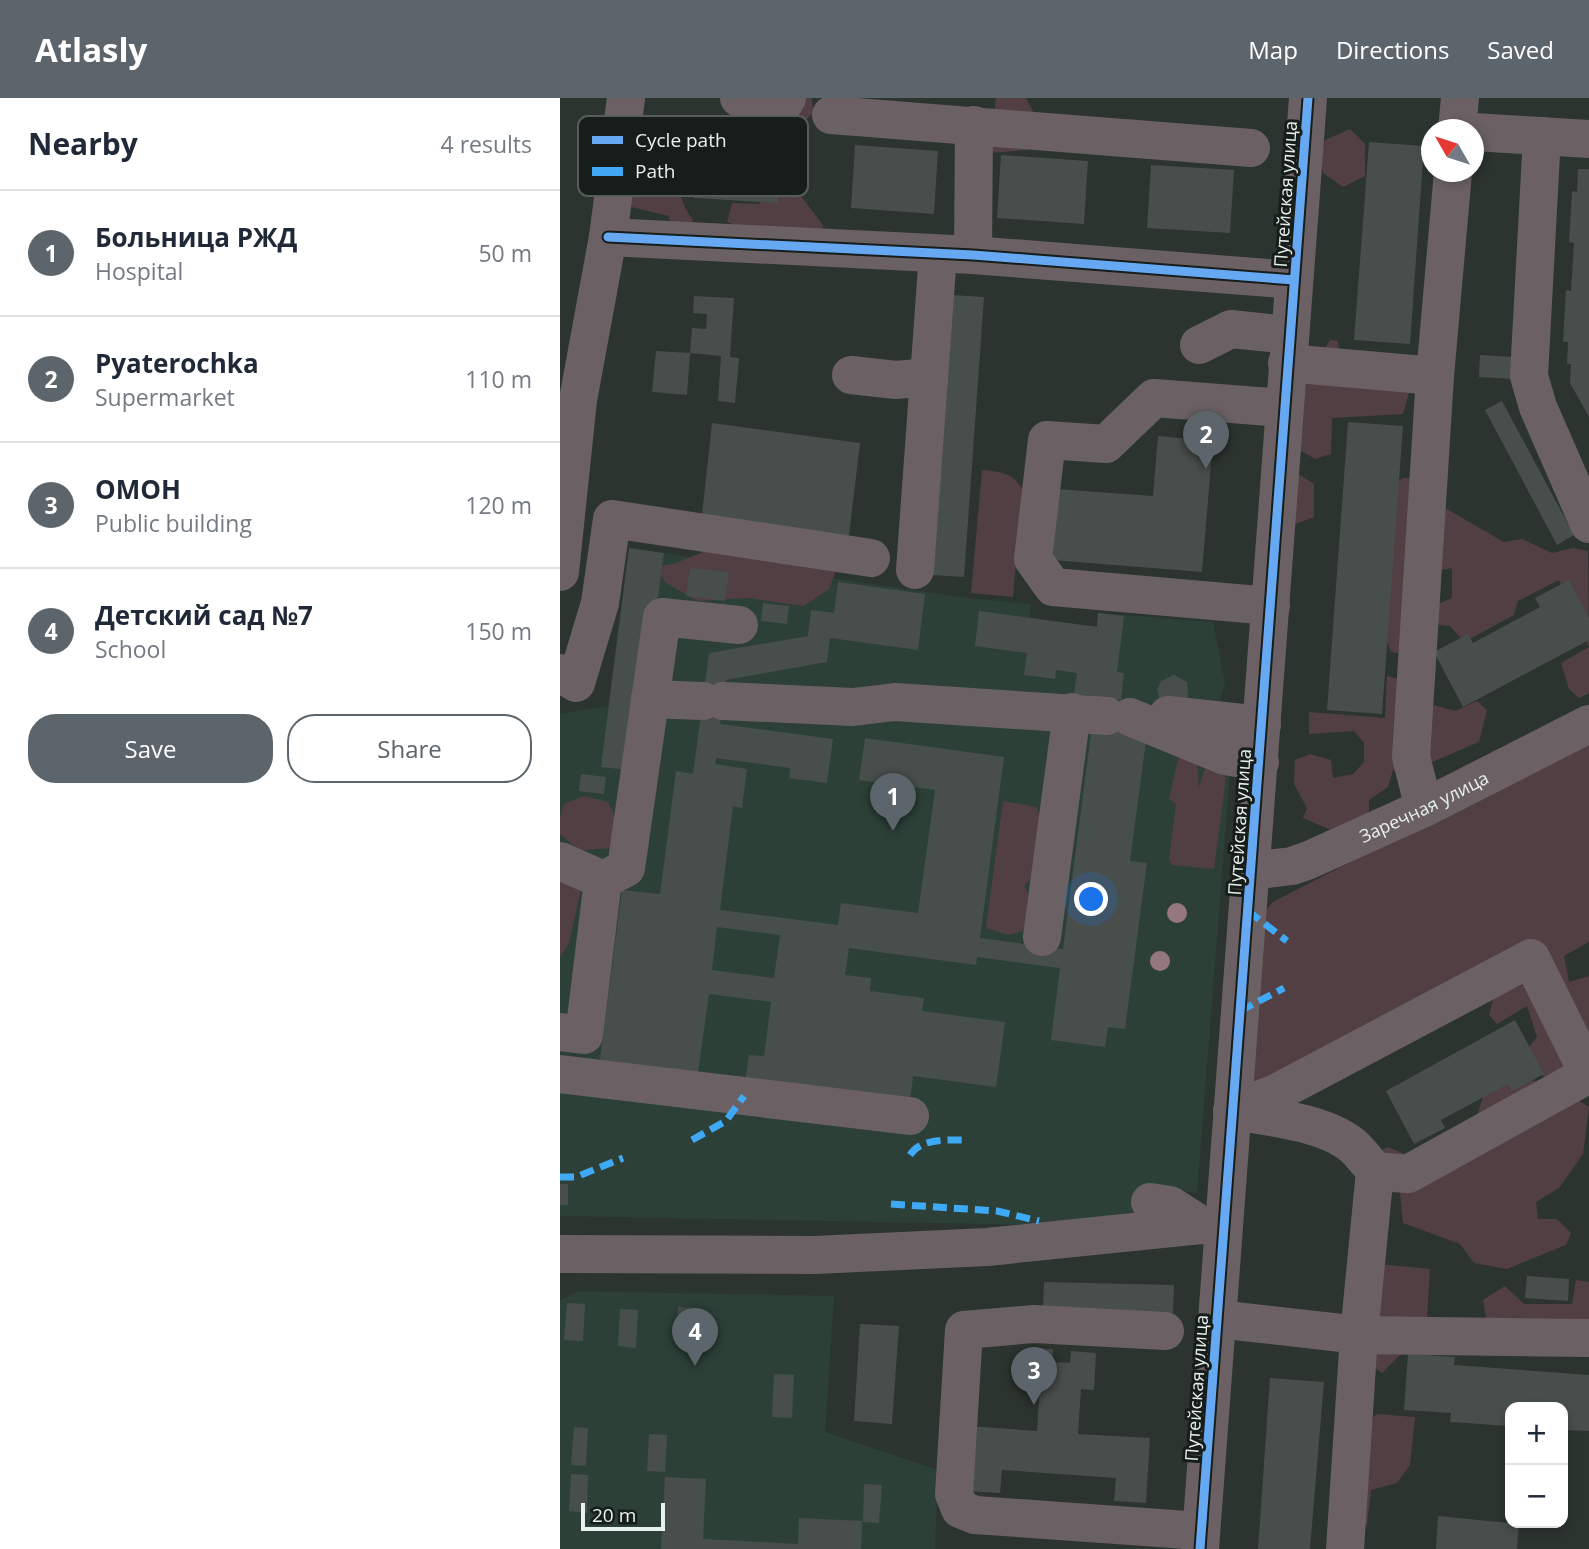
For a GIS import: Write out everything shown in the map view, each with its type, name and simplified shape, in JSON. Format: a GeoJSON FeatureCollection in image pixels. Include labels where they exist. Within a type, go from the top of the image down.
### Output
{"type":"FeatureCollection","features":[{"type":"Feature","properties":{"kind":"street"},"geometry":{"type":"LineString","coordinates":[[624,116],[626,98]]}},
{"type":"Feature","properties":{"kind":"street"},"geometry":{"type":"LineString","coordinates":[[739,98],[784,103],[787,98]]}},
{"type":"Feature","properties":{"kind":"street","name":"Путейская улица"},"geometry":{"type":"LineString","coordinates":[[1200,1540],[1217,1319],[1212,1226],[1232,1111],[1308,98]]}},
{"type":"Feature","properties":{"kind":"street"},"geometry":{"type":"LineString","coordinates":[[1458,119],[1460,98]]}},
{"type":"Feature","properties":{"kind":"street"},"geometry":{"type":"LineString","coordinates":[[831,115],[1251,148]]}},
{"type":"Feature","properties":{"kind":"street"},"geometry":{"type":"LineString","coordinates":[[915,570],[929,377],[955,255],[974,125]]}},
{"type":"Feature","properties":{"kind":"street"},"geometry":{"type":"LineString","coordinates":[[1484,133],[1589,139]]}},
{"type":"Feature","properties":{"kind":"street"},"geometry":{"type":"LineString","coordinates":[[1542,136],[1529,376],[1538,407],[1589,524]]}},
{"type":"Feature","properties":{"kind":"street"},"geometry":{"type":"LineString","coordinates":[[1424,808],[1411,757],[1435,376],[1452,182]]}},
{"type":"Feature","properties":{"kind":"street"},"geometry":{"type":"LineString","coordinates":[[560,572],[578,400],[613,196]]}},
{"type":"Feature","properties":{"kind":"street"},"geometry":{"type":"LineString","coordinates":[[608,237],[955,255],[1294,280]]}},
{"type":"Feature","properties":{"kind":"street"},"geometry":{"type":"LineString","coordinates":[[1199,345],[1231,329],[1288,349],[1435,376]]}},
{"type":"Feature","properties":{"kind":"street"},"geometry":{"type":"LineString","coordinates":[[851,375],[896,380],[929,377]]}},
{"type":"Feature","properties":{"kind":"street"},"geometry":{"type":"LineString","coordinates":[[1271,606],[1053,587],[1033,559],[1047,440],[1106,444],[1154,398],[1284,408]]}},
{"type":"Feature","properties":{"kind":"street"},"geometry":{"type":"LineString","coordinates":[[560,673],[576,683],[600,603],[612,519],[871,558]]}},
{"type":"Feature","properties":{"kind":"street"},"geometry":{"type":"LineString","coordinates":[[560,861],[603,880],[626,869],[662,617],[739,625]]}},
{"type":"Feature","properties":{"kind":"street"},"geometry":{"type":"LineString","coordinates":[[650,699],[853,707],[895,702],[1103,715],[1225,756],[1260,762]]}},
{"type":"Feature","properties":{"kind":"street"},"geometry":{"type":"LineString","coordinates":[[1042,937],[1103,715]]}},
{"type":"Feature","properties":{"kind":"street"},"geometry":{"type":"LineString","coordinates":[[1168,715],[1262,725]]}},
{"type":"Feature","properties":{"kind":"street","name":"Заречная улица"},"geometry":{"type":"LineString","coordinates":[[1251,871],[1292,866],[1309,860],[1424,808],[1589,724]]}},
{"type":"Feature","properties":{"kind":"street"},"geometry":{"type":"LineString","coordinates":[[560,1032],[584,1035],[603,880]]}},
{"type":"Feature","properties":{"kind":"street"},"geometry":{"type":"LineString","coordinates":[[1531,958],[1589,1074],[1408,1174],[1376,1171],[1354,1147],[1333,1133],[1276,1118],[1232,1111],[1278,1092],[1531,958]]}},
{"type":"Feature","properties":{"kind":"street"},"geometry":{"type":"LineString","coordinates":[[560,1074],[910,1116]]}},
{"type":"Feature","properties":{"kind":"street"},"geometry":{"type":"LineString","coordinates":[[1345,1549],[1359,1335],[1376,1171]]}},
{"type":"Feature","properties":{"kind":"street"},"geometry":{"type":"LineString","coordinates":[[1150,1202],[1170,1205],[1212,1226]]}},
{"type":"Feature","properties":{"kind":"street"},"geometry":{"type":"LineString","coordinates":[[560,1254],[815,1255],[974,1248],[1212,1226]]}},
{"type":"Feature","properties":{"kind":"street"},"geometry":{"type":"LineString","coordinates":[[1217,1319],[1359,1335],[1589,1338]]}},
{"type":"Feature","properties":{"kind":"street"},"geometry":{"type":"LineString","coordinates":[[1165,1331],[1034,1324],[964,1330],[954,1494],[960,1510],[975,1515],[1200,1540]]}},
{"type":"Feature","properties":{"kind":"shaded area"},"geometry":{"type":"Polygon","coordinates":[[[769,98],[812,98],[813,113],[808,118],[760,116],[767,108],[769,98]]]}},
{"type":"Feature","properties":{"kind":"shaded area"},"geometry":{"type":"Polygon","coordinates":[[[996,98],[1026,98],[1037,119],[1027,150],[989,153],[996,98]]]}},
{"type":"Feature","properties":{"kind":"shaded area"},"geometry":{"type":"Polygon","coordinates":[[[1350,129],[1365,144],[1365,176],[1343,187],[1323,173],[1320,156],[1325,140],[1350,129]]]}},
{"type":"Feature","properties":{"kind":"shaded area"},"geometry":{"type":"Polygon","coordinates":[[[628,196],[681,196],[693,219],[689,235],[672,235],[669,216],[627,206],[628,196]]]}},
{"type":"Feature","properties":{"kind":"shaded area"},"geometry":{"type":"Polygon","coordinates":[[[762,196],[801,196],[823,225],[818,252],[802,251],[727,222],[732,203],[760,204],[762,196]]]}},
{"type":"Feature","properties":{"kind":"shaded area"},"geometry":{"type":"Polygon","coordinates":[[[1330,340],[1338,341],[1340,364],[1410,389],[1403,414],[1332,418],[1331,454],[1315,459],[1293,446],[1295,382],[1313,366],[1330,340]]]}},
{"type":"Feature","properties":{"kind":"shaded area"},"geometry":{"type":"Polygon","coordinates":[[[982,470],[1010,476],[1022,489],[1013,597],[971,593],[982,470]]]}},
{"type":"Feature","properties":{"kind":"shaded area"},"geometry":{"type":"Polygon","coordinates":[[[1295,472],[1314,484],[1314,517],[1293,525],[1295,472]]]}},
{"type":"Feature","properties":{"kind":"shaded area"},"geometry":{"type":"Polygon","coordinates":[[[1403,478],[1413,478],[1419,493],[1504,542],[1522,539],[1552,553],[1573,548],[1588,551],[1589,647],[1559,580],[1518,601],[1514,615],[1464,642],[1450,626],[1433,624],[1433,606],[1452,598],[1452,568],[1415,576],[1403,654],[1391,652],[1383,632],[1391,488],[1403,478]]]}},
{"type":"Feature","properties":{"kind":"shaded area"},"geometry":{"type":"Polygon","coordinates":[[[629,548],[967,598],[1030,604],[1030,618],[1084,625],[1097,626],[1098,613],[1213,622],[1225,683],[1211,737],[1230,773],[1197,1193],[1152,1187],[1148,1217],[1039,1225],[560,1216],[560,714],[608,706],[629,548]]]}},
{"type":"Feature","properties":{"kind":"shaded area"},"geometry":{"type":"Polygon","coordinates":[[[706,551],[836,570],[829,589],[804,606],[748,598],[698,601],[666,583],[656,567],[673,564],[706,551]]]}},
{"type":"Feature","properties":{"kind":"shaded area"},"geometry":{"type":"Polygon","coordinates":[[[1589,647],[1589,693],[1579,698],[1569,689],[1561,663],[1589,647]]]}},
{"type":"Feature","properties":{"kind":"shaded area"},"geometry":{"type":"Polygon","coordinates":[[[1387,676],[1416,684],[1419,701],[1455,711],[1477,701],[1487,710],[1479,742],[1409,772],[1393,770],[1388,787],[1369,800],[1369,813],[1331,830],[1303,818],[1307,808],[1294,784],[1295,760],[1310,754],[1331,760],[1333,778],[1353,774],[1364,762],[1364,743],[1354,731],[1309,734],[1309,712],[1385,718],[1387,676]]]}},
{"type":"Feature","properties":{"kind":"shaded area"},"geometry":{"type":"Polygon","coordinates":[[[1589,739],[1589,942],[1564,956],[1569,982],[1589,976],[1589,1049],[1565,1075],[1549,1080],[1533,1069],[1525,1052],[1537,1037],[1527,1006],[1497,1024],[1489,1015],[1494,997],[1525,984],[1524,977],[1249,1107],[1265,911],[1273,902],[1589,739]]]}},
{"type":"Feature","properties":{"kind":"shaded area"},"geometry":{"type":"Polygon","coordinates":[[[1193,754],[1199,787],[1205,769],[1216,768],[1226,778],[1214,869],[1172,865],[1169,859],[1176,804],[1169,799],[1178,759],[1193,754]]]}},
{"type":"Feature","properties":{"kind":"shaded area"},"geometry":{"type":"Polygon","coordinates":[[[584,796],[608,802],[622,831],[619,848],[579,850],[560,834],[560,817],[564,804],[584,796]]]}},
{"type":"Feature","properties":{"kind":"shaded area"},"geometry":{"type":"Polygon","coordinates":[[[1003,801],[1036,807],[1046,827],[1040,868],[1024,886],[1034,906],[1023,931],[1008,935],[986,928],[1003,801]]]}},
{"type":"Feature","properties":{"kind":"shaded area"},"geometry":{"type":"Polygon","coordinates":[[[560,878],[582,885],[569,943],[560,957],[560,878]]]}},
{"type":"Feature","properties":{"kind":"shaded area"},"geometry":{"type":"Polygon","coordinates":[[[1513,1077],[1554,1085],[1589,1107],[1583,1154],[1559,1188],[1536,1202],[1538,1219],[1557,1219],[1571,1233],[1566,1245],[1507,1269],[1474,1263],[1460,1244],[1403,1223],[1400,1193],[1370,1191],[1365,1164],[1387,1147],[1413,1157],[1473,1128],[1485,1091],[1513,1077]]]}},
{"type":"Feature","properties":{"kind":"shaded area"},"geometry":{"type":"Polygon","coordinates":[[[1358,1262],[1430,1269],[1425,1348],[1403,1352],[1382,1373],[1365,1361],[1358,1262]]]}},
{"type":"Feature","properties":{"kind":"shaded area"},"geometry":{"type":"Polygon","coordinates":[[[1576,1280],[1589,1282],[1589,1327],[1488,1329],[1483,1300],[1505,1286],[1524,1304],[1572,1304],[1576,1280]]]}},
{"type":"Feature","properties":{"kind":"shaded area"},"geometry":{"type":"Polygon","coordinates":[[[579,1291],[834,1296],[825,1432],[938,1470],[935,1549],[560,1549],[560,1300],[579,1291]]]}},
{"type":"Feature","properties":{"kind":"shaded area"},"geometry":{"type":"Polygon","coordinates":[[[1377,1414],[1415,1417],[1410,1465],[1397,1483],[1371,1490],[1367,1525],[1340,1530],[1363,1424],[1377,1414]]]}},
{"type":"Feature","properties":{"kind":"building"},"geometry":{"type":"Polygon","coordinates":[[[1369,142],[1421,146],[1421,182],[1410,344],[1354,340],[1369,142]]]}},
{"type":"Feature","properties":{"kind":"building"},"geometry":{"type":"Polygon","coordinates":[[[855,145],[938,151],[934,214],[851,208],[855,145]]]}},
{"type":"Feature","properties":{"kind":"building"},"geometry":{"type":"Polygon","coordinates":[[[1001,155],[1088,161],[1084,224],[997,218],[1001,155]]]}},
{"type":"Feature","properties":{"kind":"building"},"geometry":{"type":"Polygon","coordinates":[[[1151,165],[1234,170],[1230,233],[1147,228],[1151,165]]]}},
{"type":"Feature","properties":{"kind":"building"},"geometry":{"type":"Polygon","coordinates":[[[1578,169],[1589,169],[1589,417],[1570,383],[1568,342],[1563,342],[1566,290],[1571,291],[1574,243],[1569,242],[1572,191],[1577,192],[1578,169]]]}},
{"type":"Feature","properties":{"kind":"building"},"geometry":{"type":"Polygon","coordinates":[[[694,196],[779,196],[778,203],[694,196]]]}},
{"type":"Feature","properties":{"kind":"building"},"geometry":{"type":"Polygon","coordinates":[[[952,295],[984,297],[964,577],[932,575],[952,295]]]}},
{"type":"Feature","properties":{"kind":"building"},"geometry":{"type":"Polygon","coordinates":[[[694,296],[734,298],[730,357],[739,358],[735,403],[718,401],[721,356],[690,353],[692,328],[706,329],[707,314],[693,313],[694,296]]]}},
{"type":"Feature","properties":{"kind":"building"},"geometry":{"type":"Polygon","coordinates":[[[656,351],[690,353],[687,395],[652,392],[656,351]]]}},
{"type":"Feature","properties":{"kind":"building"},"geometry":{"type":"Polygon","coordinates":[[[1480,355],[1513,357],[1512,379],[1479,377],[1480,355]]]}},
{"type":"Feature","properties":{"kind":"building"},"geometry":{"type":"Polygon","coordinates":[[[1502,401],[1574,535],[1557,545],[1485,410],[1502,401]]]}},
{"type":"Feature","properties":{"kind":"building"},"geometry":{"type":"Polygon","coordinates":[[[1348,422],[1403,426],[1382,714],[1327,710],[1348,422]]]}},
{"type":"Feature","properties":{"kind":"building"},"geometry":{"type":"Polygon","coordinates":[[[712,423],[860,443],[848,544],[701,524],[712,423]]]}},
{"type":"Feature","properties":{"kind":"building"},"geometry":{"type":"Polygon","coordinates":[[[1158,436],[1213,441],[1202,572],[1052,560],[1057,489],[1153,496],[1158,436]]]}},
{"type":"Feature","properties":{"kind":"building"},"geometry":{"type":"Polygon","coordinates":[[[629,548],[664,553],[657,604],[648,603],[629,770],[601,767],[629,548]]]}},
{"type":"Feature","properties":{"kind":"building"},"geometry":{"type":"Polygon","coordinates":[[[690,568],[729,572],[725,601],[686,596],[690,568]]]}},
{"type":"Feature","properties":{"kind":"building"},"geometry":{"type":"Polygon","coordinates":[[[1569,580],[1589,618],[1589,640],[1463,707],[1434,652],[1468,634],[1473,643],[1540,607],[1535,598],[1569,580]]]}},
{"type":"Feature","properties":{"kind":"building"},"geometry":{"type":"Polygon","coordinates":[[[838,582],[925,594],[918,650],[830,638],[827,662],[726,680],[720,724],[833,739],[827,783],[789,778],[790,768],[716,758],[715,764],[747,769],[742,808],[733,806],[720,910],[838,925],[841,903],[918,913],[935,790],[859,780],[865,738],[1004,757],[980,938],[1063,949],[1092,726],[1147,733],[1130,861],[1147,863],[1125,1029],[1108,1027],[1105,1047],[1051,1040],[1060,968],[977,957],[976,965],[849,948],[845,975],[871,978],[870,991],[924,998],[922,1011],[1005,1022],[996,1087],[913,1076],[910,1103],[745,1082],[749,1055],[764,1056],[771,1002],[709,994],[697,1080],[599,1067],[622,890],[660,894],[676,771],[693,774],[709,653],[808,636],[811,610],[834,613],[838,582]],[[717,927],[712,970],[774,978],[780,935],[717,927]]]}},
{"type":"Feature","properties":{"kind":"building"},"geometry":{"type":"Polygon","coordinates":[[[763,603],[789,606],[787,624],[761,621],[763,603]]]}},
{"type":"Feature","properties":{"kind":"building"},"geometry":{"type":"Polygon","coordinates":[[[979,611],[1097,627],[1098,613],[1124,616],[1117,672],[1124,673],[1121,700],[1074,694],[1077,673],[1056,670],[1055,679],[1024,675],[1027,653],[975,646],[979,611]]]}},
{"type":"Feature","properties":{"kind":"building"},"geometry":{"type":"Polygon","coordinates":[[[1174,675],[1187,682],[1186,701],[1160,700],[1157,690],[1161,681],[1174,675]]]}},
{"type":"Feature","properties":{"kind":"building"},"geometry":{"type":"Polygon","coordinates":[[[581,774],[606,777],[604,794],[579,791],[581,774]]]}},
{"type":"Feature","properties":{"kind":"building"},"geometry":{"type":"Polygon","coordinates":[[[1515,1020],[1544,1074],[1512,1091],[1508,1084],[1441,1120],[1445,1128],[1414,1144],[1386,1091],[1515,1020]]]}},
{"type":"Feature","properties":{"kind":"building"},"geometry":{"type":"Polygon","coordinates":[[[560,1184],[568,1184],[568,1205],[560,1205],[560,1184]]]}},
{"type":"Feature","properties":{"kind":"building"},"geometry":{"type":"Polygon","coordinates":[[[1527,1276],[1569,1279],[1568,1301],[1525,1298],[1527,1276]]]}},
{"type":"Feature","properties":{"kind":"building"},"geometry":{"type":"Polygon","coordinates":[[[1044,1282],[1174,1285],[1173,1313],[1043,1310],[1044,1282]]]}},
{"type":"Feature","properties":{"kind":"building"},"geometry":{"type":"Polygon","coordinates":[[[567,1303],[585,1304],[583,1341],[564,1340],[567,1303]]]}},
{"type":"Feature","properties":{"kind":"building"},"geometry":{"type":"Polygon","coordinates":[[[678,1307],[696,1308],[694,1345],[676,1344],[678,1307]]]}},
{"type":"Feature","properties":{"kind":"building"},"geometry":{"type":"Polygon","coordinates":[[[620,1309],[638,1310],[636,1348],[618,1346],[620,1309]]]}},
{"type":"Feature","properties":{"kind":"building"},"geometry":{"type":"Polygon","coordinates":[[[860,1324],[899,1326],[892,1424],[854,1421],[860,1324]]]}},
{"type":"Feature","properties":{"kind":"building"},"geometry":{"type":"Polygon","coordinates":[[[1029,1348],[1053,1349],[1052,1362],[1070,1363],[1071,1351],[1096,1353],[1094,1390],[1081,1389],[1078,1434],[1150,1438],[1146,1503],[1114,1501],[1116,1478],[1002,1470],[1000,1493],[964,1491],[968,1426],[1037,1431],[1040,1386],[1027,1385],[1029,1348]]]}},
{"type":"Feature","properties":{"kind":"building"},"geometry":{"type":"Polygon","coordinates":[[[1408,1354],[1455,1357],[1454,1365],[1589,1375],[1589,1431],[1568,1430],[1568,1402],[1505,1402],[1505,1426],[1450,1422],[1451,1413],[1404,1410],[1408,1354]]]}},
{"type":"Feature","properties":{"kind":"building"},"geometry":{"type":"Polygon","coordinates":[[[774,1374],[794,1375],[792,1418],[772,1417],[774,1374]]]}},
{"type":"Feature","properties":{"kind":"building"},"geometry":{"type":"Polygon","coordinates":[[[1270,1378],[1324,1382],[1310,1549],[1258,1549],[1270,1378]]]}},
{"type":"Feature","properties":{"kind":"building"},"geometry":{"type":"Polygon","coordinates":[[[574,1427],[588,1428],[586,1466],[571,1465],[574,1427]]]}},
{"type":"Feature","properties":{"kind":"building"},"geometry":{"type":"Polygon","coordinates":[[[649,1434],[667,1435],[665,1472],[647,1471],[649,1434]]]}},
{"type":"Feature","properties":{"kind":"building"},"geometry":{"type":"Polygon","coordinates":[[[571,1474],[588,1475],[587,1513],[569,1511],[571,1474]]]}},
{"type":"Feature","properties":{"kind":"building"},"geometry":{"type":"Polygon","coordinates":[[[665,1477],[706,1479],[703,1539],[798,1544],[799,1518],[862,1521],[861,1549],[661,1549],[665,1477]]]}},
{"type":"Feature","properties":{"kind":"building"},"geometry":{"type":"Polygon","coordinates":[[[864,1484],[882,1485],[879,1523],[863,1522],[864,1484]]]}},
{"type":"Feature","properties":{"kind":"building"},"geometry":{"type":"Polygon","coordinates":[[[1438,1516],[1505,1523],[1505,1528],[1519,1528],[1517,1549],[1436,1549],[1438,1516]]]}},
{"type":"Feature","properties":{"kind":"marked path"},"geometry":{"type":"LineString","coordinates":[[1248,911],[1287,941]]}},
{"type":"Feature","properties":{"kind":"marked path"},"geometry":{"type":"LineString","coordinates":[[1240,1011],[1284,988]]}},
{"type":"Feature","properties":{"kind":"marked path"},"geometry":{"type":"LineString","coordinates":[[692,1140],[726,1121],[744,1096]]}},
{"type":"Feature","properties":{"kind":"marked path"},"geometry":{"type":"LineString","coordinates":[[910,1155],[927,1143],[965,1140]]}},
{"type":"Feature","properties":{"kind":"marked path"},"geometry":{"type":"LineString","coordinates":[[560,1177],[576,1177],[623,1158]]}},
{"type":"Feature","properties":{"kind":"marked path"},"geometry":{"type":"LineString","coordinates":[[891,1204],[997,1211],[1039,1221]]}},
{"type":"Feature","properties":{"kind":"cycle path"},"geometry":{"type":"LineString","coordinates":[[1200,1549],[1308,98]]}},
{"type":"Feature","properties":{"kind":"cycle path"},"geometry":{"type":"LineString","coordinates":[[608,237],[973,255],[1294,280]]}},
{"type":"Feature","properties":{"kind":"place","name":"Pyaterochka"},"geometry":{"type":"Point","coordinates":[1206,469]}},
{"type":"Feature","properties":{"kind":"place","name":"Больница РЖД"},"geometry":{"type":"Point","coordinates":[893,831]}},
{"type":"Feature","properties":{"kind":"place","name":"Детский сад №7"},"geometry":{"type":"Point","coordinates":[695,1366]}},
{"type":"Feature","properties":{"kind":"place","name":"ОМОН"},"geometry":{"type":"Point","coordinates":[1034,1405]}}]}
